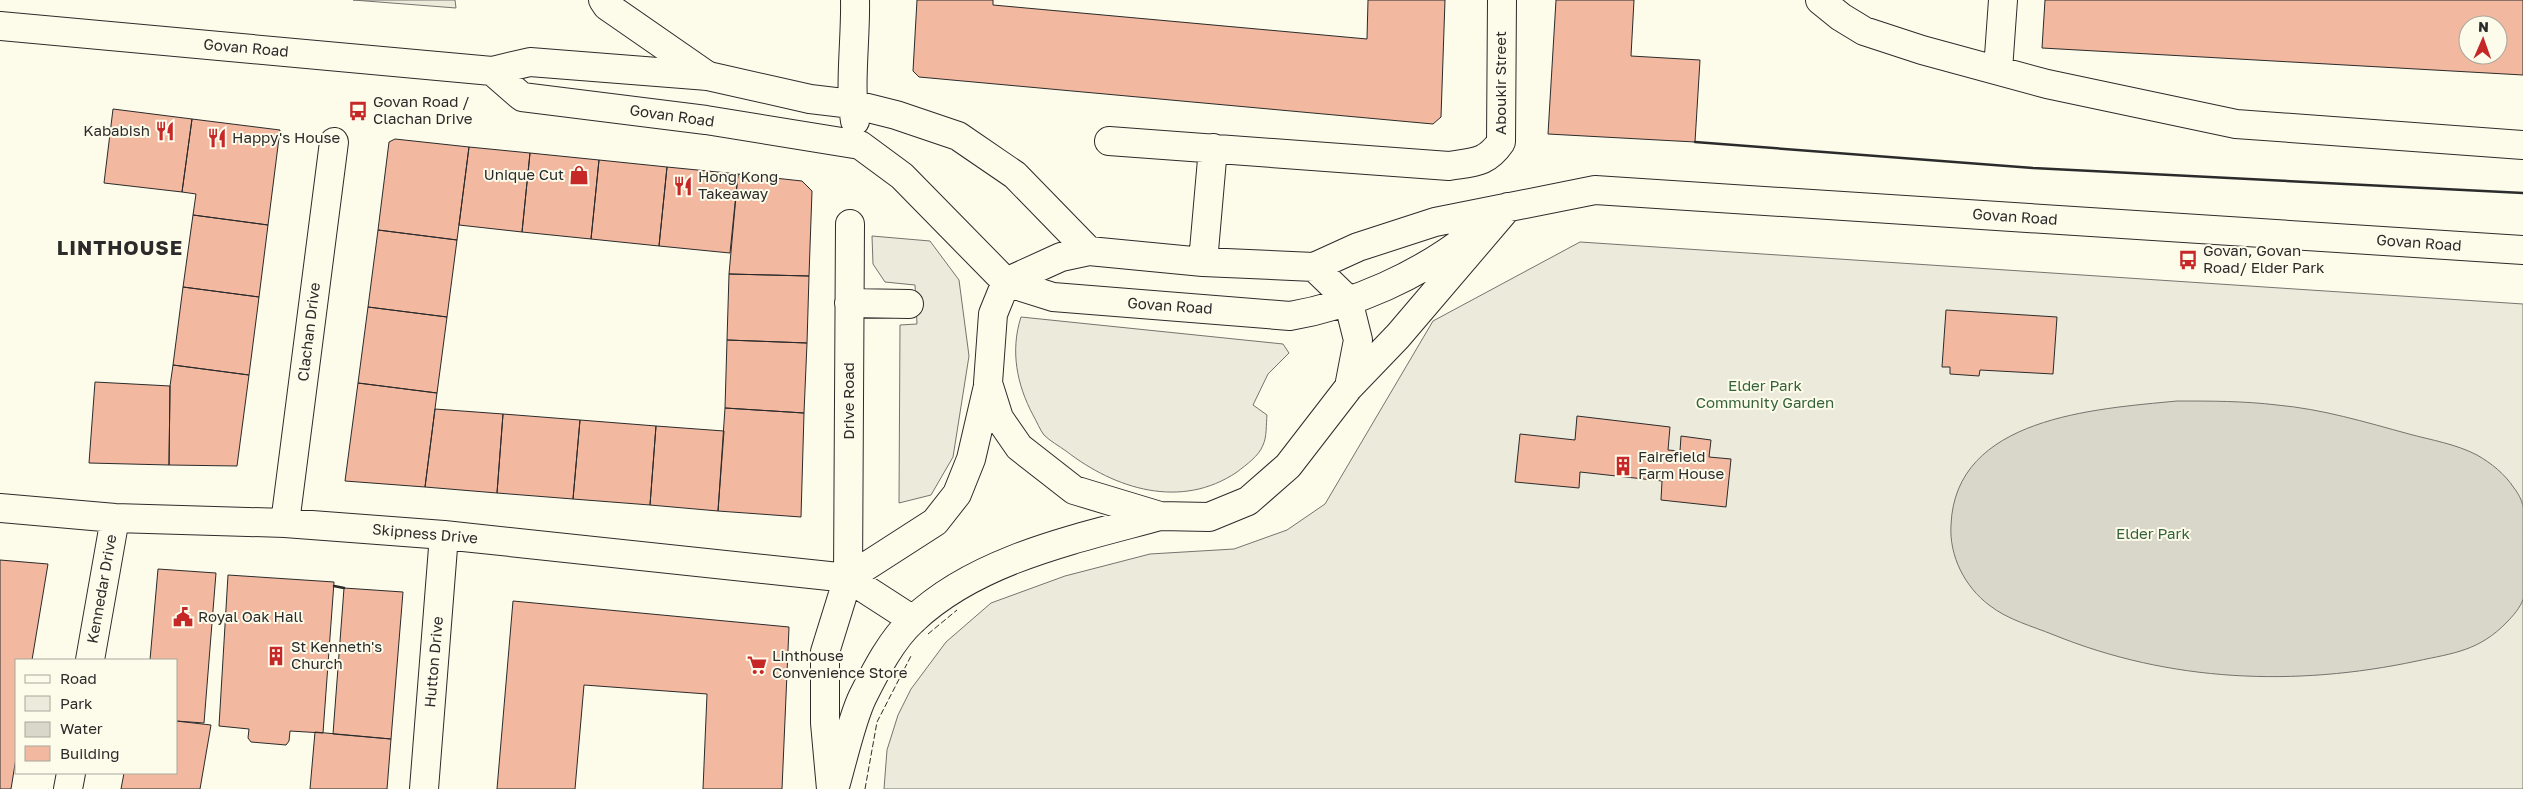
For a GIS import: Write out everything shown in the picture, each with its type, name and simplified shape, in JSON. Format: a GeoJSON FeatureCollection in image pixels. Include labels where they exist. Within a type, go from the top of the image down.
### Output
{"type":"FeatureCollection","features":[{"type":"Feature","properties":{"kind":"street"},"geometry":{"type":"LineString","coordinates":[[603,0],[608,6],[708,76]]}},
{"type":"Feature","properties":{"kind":"street"},"geometry":{"type":"LineString","coordinates":[[855,0],[856,36],[852,104],[860,145]]}},
{"type":"Feature","properties":{"kind":"street","name":"Aboukir Street"},"geometry":{"type":"LineString","coordinates":[[1214,148],[1449,166],[1485,160],[1501,142],[1502,0]]}},
{"type":"Feature","properties":{"kind":"street"},"geometry":{"type":"LineString","coordinates":[[1820,0],[1841,17],[1864,31],[1922,50],[2047,84],[2236,124],[2523,144]]}},
{"type":"Feature","properties":{"kind":"street"},"geometry":{"type":"LineString","coordinates":[[1998,70],[2003,0]]}},
{"type":"Feature","properties":{"kind":"street","name":"Govan Road"},"geometry":{"type":"LineString","coordinates":[[0,26],[492,71],[530,62],[708,76],[810,99],[852,104],[896,115],[958,136],[1015,175],[1090,251]]}},
{"type":"Feature","properties":{"kind":"street","name":"Govan Road"},"geometry":{"type":"LineString","coordinates":[[492,71],[522,96],[706,120],[860,145],[902,176],[1006,282],[1053,297],[1290,316],[1310,312],[1377,290],[1449,252],[1508,207]]}},
{"type":"Feature","properties":{"kind":"street"},"geometry":{"type":"LineString","coordinates":[[1109,141],[1214,148],[1203,262]]}},
{"type":"Feature","properties":{"kind":"street","name":"Clachan Drive"},"geometry":{"type":"LineString","coordinates":[[284,523],[334,142]]}},
{"type":"Feature","properties":{"kind":"street","name":"Govan Road"},"geometry":{"type":"LineString","coordinates":[[1314,267],[1358,247],[1435,222],[1595,190],[2523,250]]}},
{"type":"Feature","properties":{"kind":"street"},"geometry":{"type":"LineString","coordinates":[[988,383],[999,418],[1019,447],[1074,490],[1160,516],[1209,518],[1248,501],[1288,466],[1349,387],[1398,336],[1508,207]]}},
{"type":"Feature","properties":{"kind":"street","name":"Drive Road"},"geometry":{"type":"LineString","coordinates":[[830,789],[825,723],[825,652],[848,578],[850,224]]}},
{"type":"Feature","properties":{"kind":"street"},"geometry":{"type":"LineString","coordinates":[[913,620],[848,578],[935,522],[958,494],[971,459],[988,383],[993,314],[1006,282],[1061,257],[1090,251],[1203,262],[1314,267],[1348,300],[1358,340],[1349,387]]}},
{"type":"Feature","properties":{"kind":"street"},"geometry":{"type":"LineString","coordinates":[[849,303],[908,304]]}},
{"type":"Feature","properties":{"kind":"street","name":"Skipness Drive"},"geometry":{"type":"LineString","coordinates":[[0,508],[115,518],[284,523],[444,535],[848,578]]}},
{"type":"Feature","properties":{"kind":"street"},"geometry":{"type":"LineString","coordinates":[[834,789],[862,698],[898,636],[913,620],[957,585],[1047,547],[1160,516]]}},
{"type":"Feature","properties":{"kind":"street","name":"Kennedar Drive"},"geometry":{"type":"LineString","coordinates":[[90,659],[115,518]]}},
{"type":"Feature","properties":{"kind":"street","name":"Hutton Drive"},"geometry":{"type":"LineString","coordinates":[[424,789],[444,535]]}},
{"type":"Feature","properties":{"kind":"street"},"geometry":{"type":"LineString","coordinates":[[68,789],[71,774]]}},
{"type":"Feature","properties":{"kind":"green space"},"geometry":{"type":"Polygon","coordinates":[[[353,0],[455,0],[456,8],[353,0]]]}},
{"type":"Feature","properties":{"kind":"green space"},"geometry":{"type":"Polygon","coordinates":[[[872,236],[930,241],[959,280],[969,356],[953,457],[931,495],[899,503],[900,325],[917,324],[915,285],[885,282],[873,264],[872,236]]]}},
{"type":"Feature","properties":{"kind":"green space","name":"Elder Park"},"geometry":{"type":"Polygon","coordinates":[[[1580,242],[2523,304],[2523,789],[884,789],[887,750],[898,715],[911,689],[946,642],[991,603],[1065,576],[1150,554],[1234,549],[1287,530],[1325,504],[1433,321],[1580,242]]]}},
{"type":"Feature","properties":{"kind":"green space"},"geometry":{"type":"Polygon","coordinates":[[[1021,317],[1283,344],[1289,353],[1268,374],[1253,405],[1267,415],[1265,438],[1259,453],[1237,472],[1216,484],[1194,490],[1171,492],[1149,490],[1127,484],[1106,476],[1085,464],[1044,435],[1027,404],[1019,380],[1016,355],[1016,342],[1021,317]]]}},
{"type":"Feature","properties":{"kind":"water"},"geometry":{"type":"Polygon","coordinates":[[[2177,401],[2215,401],[2294,407],[2343,416],[2461,448],[2477,455],[2506,478],[2521,499],[2523,507],[2523,599],[2514,615],[2497,632],[2486,639],[2454,653],[2371,669],[2325,675],[2279,677],[2188,671],[2142,663],[2098,651],[2020,622],[2004,615],[1980,598],[1960,570],[1951,537],[1951,525],[1958,489],[1976,461],[2003,440],[2035,426],[2071,415],[2177,401]]]}},
{"type":"Feature","properties":{"kind":"building"},"geometry":{"type":"Polygon","coordinates":[[[917,0],[993,0],[993,5],[1367,39],[1368,0],[1445,0],[1441,117],[1433,124],[919,77],[913,71],[917,0]]]}},
{"type":"Feature","properties":{"kind":"building"},"geometry":{"type":"Polygon","coordinates":[[[1556,0],[1634,0],[1631,56],[1700,60],[1695,142],[1548,134],[1556,0]]]}},
{"type":"Feature","properties":{"kind":"building"},"geometry":{"type":"Polygon","coordinates":[[[2045,0],[2523,0],[2523,75],[2042,48],[2045,0]]]}},
{"type":"Feature","properties":{"kind":"building"},"geometry":{"type":"Polygon","coordinates":[[[113,109],[192,119],[182,192],[104,183],[113,109]]]}},
{"type":"Feature","properties":{"kind":"building"},"geometry":{"type":"Polygon","coordinates":[[[192,119],[280,130],[268,225],[193,215],[196,194],[182,192],[192,119]]]}},
{"type":"Feature","properties":{"kind":"building"},"geometry":{"type":"Polygon","coordinates":[[[395,139],[469,147],[457,240],[378,230],[389,142],[395,139]]]}},
{"type":"Feature","properties":{"kind":"building"},"geometry":{"type":"Polygon","coordinates":[[[469,147],[530,153],[522,232],[459,225],[469,147]]]}},
{"type":"Feature","properties":{"kind":"building"},"geometry":{"type":"Polygon","coordinates":[[[530,153],[599,160],[591,239],[522,232],[530,153]]]}},
{"type":"Feature","properties":{"kind":"building"},"geometry":{"type":"Polygon","coordinates":[[[599,160],[667,167],[659,246],[591,239],[599,160]]]}},
{"type":"Feature","properties":{"kind":"building"},"geometry":{"type":"Polygon","coordinates":[[[667,167],[738,174],[730,253],[659,246],[667,167]]]}},
{"type":"Feature","properties":{"kind":"building"},"geometry":{"type":"Polygon","coordinates":[[[738,174],[802,181],[812,191],[809,276],[729,274],[738,174]]]}},
{"type":"Feature","properties":{"kind":"building"},"geometry":{"type":"Polygon","coordinates":[[[193,215],[268,225],[259,297],[183,287],[193,215]]]}},
{"type":"Feature","properties":{"kind":"building"},"geometry":{"type":"Polygon","coordinates":[[[378,230],[457,240],[447,317],[368,307],[378,230]]]}},
{"type":"Feature","properties":{"kind":"building"},"geometry":{"type":"Polygon","coordinates":[[[729,274],[809,276],[807,343],[727,340],[729,274]]]}},
{"type":"Feature","properties":{"kind":"building"},"geometry":{"type":"Polygon","coordinates":[[[183,287],[259,297],[249,375],[173,365],[183,287]]]}},
{"type":"Feature","properties":{"kind":"building"},"geometry":{"type":"Polygon","coordinates":[[[368,307],[447,317],[437,393],[358,383],[368,307]]]}},
{"type":"Feature","properties":{"kind":"building"},"geometry":{"type":"Polygon","coordinates":[[[1946,310],[2057,317],[2053,374],[1980,370],[1979,376],[1950,374],[1950,367],[1942,367],[1946,310]]]}},
{"type":"Feature","properties":{"kind":"building"},"geometry":{"type":"Polygon","coordinates":[[[727,340],[807,343],[804,413],[725,408],[727,340]]]}},
{"type":"Feature","properties":{"kind":"building"},"geometry":{"type":"Polygon","coordinates":[[[173,365],[249,375],[237,466],[169,465],[170,386],[173,365]]]}},
{"type":"Feature","properties":{"kind":"building"},"geometry":{"type":"Polygon","coordinates":[[[95,382],[170,386],[169,465],[89,463],[95,382]]]}},
{"type":"Feature","properties":{"kind":"building"},"geometry":{"type":"Polygon","coordinates":[[[358,383],[437,393],[425,487],[345,481],[358,383]]]}},
{"type":"Feature","properties":{"kind":"building"},"geometry":{"type":"Polygon","coordinates":[[[725,408],[804,413],[801,517],[718,511],[725,408]]]}},
{"type":"Feature","properties":{"kind":"building"},"geometry":{"type":"Polygon","coordinates":[[[435,409],[503,414],[497,493],[425,487],[435,409]]]}},
{"type":"Feature","properties":{"kind":"building"},"geometry":{"type":"Polygon","coordinates":[[[503,414],[580,420],[573,499],[497,493],[503,414]]]}},
{"type":"Feature","properties":{"kind":"building","name":"Fairefield Farm House"},"geometry":{"type":"Polygon","coordinates":[[[1577,416],[1670,427],[1668,450],[1680,451],[1681,436],[1711,440],[1709,457],[1731,459],[1726,507],[1661,500],[1662,481],[1580,472],[1579,488],[1515,482],[1520,434],[1575,440],[1577,416]]]}},
{"type":"Feature","properties":{"kind":"building"},"geometry":{"type":"Polygon","coordinates":[[[580,420],[656,426],[650,505],[573,499],[580,420]]]}},
{"type":"Feature","properties":{"kind":"building"},"geometry":{"type":"Polygon","coordinates":[[[656,426],[724,431],[718,511],[650,505],[656,426]]]}},
{"type":"Feature","properties":{"kind":"building"},"geometry":{"type":"Polygon","coordinates":[[[0,560],[48,564],[32,659],[15,659],[15,764],[11,789],[0,789],[0,560]]]}},
{"type":"Feature","properties":{"kind":"building","name":"Royal Oak Hall"},"geometry":{"type":"Polygon","coordinates":[[[158,569],[216,573],[204,723],[178,721],[178,659],[150,659],[158,569]]]}},
{"type":"Feature","properties":{"kind":"building","name":"St Kenneth's Church"},"geometry":{"type":"Polygon","coordinates":[[[228,575],[334,582],[323,733],[290,731],[289,741],[286,745],[251,742],[248,738],[249,729],[219,726],[228,575]]]}},
{"type":"Feature","properties":{"kind":"building"},"geometry":{"type":"Polygon","coordinates":[[[344,588],[403,592],[391,739],[333,734],[344,588]]]}},
{"type":"Feature","properties":{"kind":"building"},"geometry":{"type":"Polygon","coordinates":[[[513,601],[789,627],[782,789],[703,789],[707,694],[584,685],[575,789],[497,789],[513,601]]]}},
{"type":"Feature","properties":{"kind":"building"},"geometry":{"type":"Polygon","coordinates":[[[178,721],[211,725],[200,789],[121,789],[124,774],[178,774],[178,721]]]}},
{"type":"Feature","properties":{"kind":"building"},"geometry":{"type":"Polygon","coordinates":[[[315,732],[391,739],[387,789],[310,789],[315,732]]]}},
{"type":"Feature","properties":{"kind":"fence"},"geometry":{"type":"LineString","coordinates":[[928,634],[957,610]]}},
{"type":"Feature","properties":{"kind":"fence"},"geometry":{"type":"LineString","coordinates":[[865,789],[877,722],[911,656]]}},
{"type":"Feature","properties":{"kind":"wall"},"geometry":{"type":"LineString","coordinates":[[1695,142],[2033,168],[2523,193]]}},
{"type":"Feature","properties":{"kind":"wall"},"geometry":{"type":"LineString","coordinates":[[334,586],[344,588]]}},
{"type":"Feature","properties":{"kind":"place","name":"Govan Road / Clachan Drive"},"geometry":{"type":"Point","coordinates":[358,111]}},
{"type":"Feature","properties":{"kind":"place","name":"Kababish"},"geometry":{"type":"Point","coordinates":[165,131]}},
{"type":"Feature","properties":{"kind":"place","name":"Happy's House"},"geometry":{"type":"Point","coordinates":[217,138]}},
{"type":"Feature","properties":{"kind":"place","name":"Unique Cut"},"geometry":{"type":"Point","coordinates":[579,175]}},
{"type":"Feature","properties":{"kind":"place","name":"Hong Kong Takeaway"},"geometry":{"type":"Point","coordinates":[683,186]}},
{"type":"Feature","properties":{"kind":"place","name":"Govan, Govan Road/ Elder Park"},"geometry":{"type":"Point","coordinates":[2188,260]}},
{"type":"Feature","properties":{"kind":"place","name":"Fairefield Farm House"},"geometry":{"type":"Point","coordinates":[1623,466]}},
{"type":"Feature","properties":{"kind":"place","name":"Royal Oak Hall"},"geometry":{"type":"Point","coordinates":[183,617]}},
{"type":"Feature","properties":{"kind":"place","name":"St Kenneth's Church"},"geometry":{"type":"Point","coordinates":[276,656]}},
{"type":"Feature","properties":{"kind":"place","name":"Linthouse Convenience Store"},"geometry":{"type":"Point","coordinates":[757,665]}},
{"type":"Feature","properties":{"kind":"district","name":"LINTHOUSE"},"geometry":{"type":"Point","coordinates":[120,248]}},
{"type":"Feature","properties":{"kind":"park label","name":"Elder Park Community Garden"},"geometry":{"type":"Point","coordinates":[1765,394]}}]}
